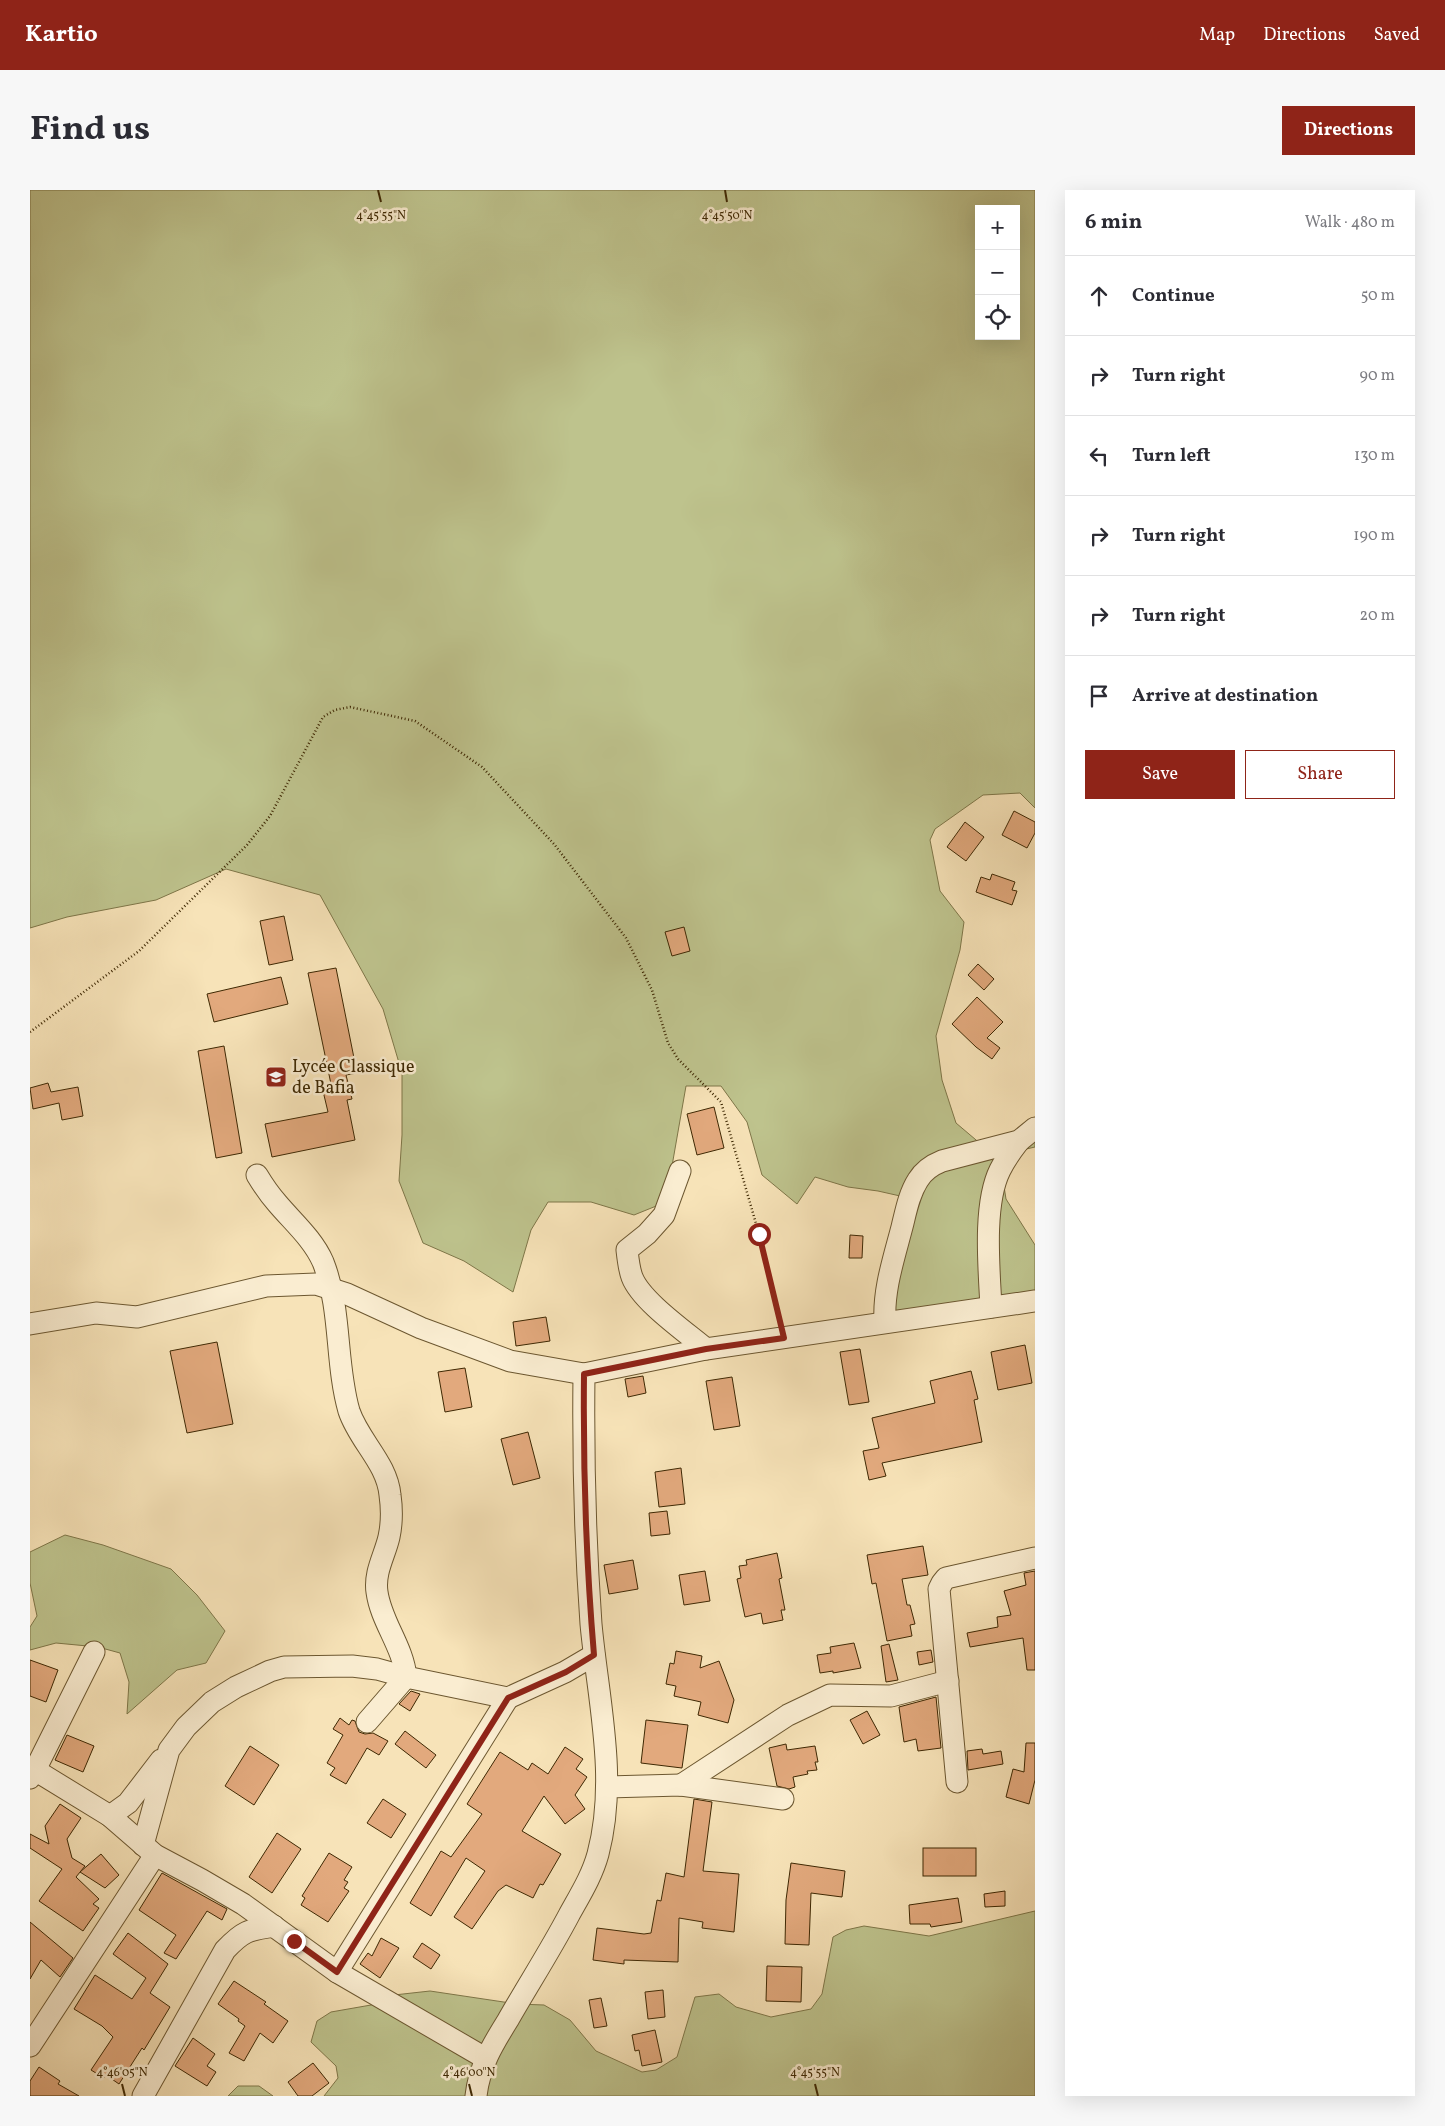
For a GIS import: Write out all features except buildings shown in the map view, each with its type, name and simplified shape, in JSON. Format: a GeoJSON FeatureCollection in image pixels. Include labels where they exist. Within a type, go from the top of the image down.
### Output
{"type":"FeatureCollection","features":[{"type":"Feature","properties":{"kind":"street"},"geometry":{"type":"LineString","coordinates":[[885,1322],[886,1296],[892,1260],[910,1197],[919,1179],[930,1166],[942,1161],[1027,1135]]}},
{"type":"Feature","properties":{"kind":"street"},"geometry":{"type":"LineString","coordinates":[[991,1306],[988,1233],[992,1199],[1000,1169],[1027,1135]]}},
{"type":"Feature","properties":{"kind":"street"},"geometry":{"type":"LineString","coordinates":[[680,1171],[664,1215],[647,1234],[627,1250],[632,1277],[643,1293],[666,1317],[706,1349]]}},
{"type":"Feature","properties":{"kind":"street"},"geometry":{"type":"LineString","coordinates":[[257,1175],[277,1203],[312,1243],[322,1261],[332,1289],[339,1358],[350,1411],[364,1443],[384,1473],[390,1492],[391,1527],[378,1570],[377,1590],[384,1618],[400,1650],[406,1677]]}},
{"type":"Feature","properties":{"kind":"street"},"geometry":{"type":"LineString","coordinates":[[30,1324],[96,1313],[138,1317],[266,1286],[316,1284],[347,1294],[420,1328],[510,1361],[584,1374],[706,1349],[1035,1301]]}},
{"type":"Feature","properties":{"kind":"street"},"geometry":{"type":"LineString","coordinates":[[476,2096],[485,2058],[551,1948],[588,1880],[598,1853],[607,1787],[607,1761],[594,1655],[586,1553],[583,1458],[584,1374]]}},
{"type":"Feature","properties":{"kind":"street"},"geometry":{"type":"LineString","coordinates":[[957,1782],[939,1589],[946,1578],[1035,1558]]}},
{"type":"Feature","properties":{"kind":"street"},"geometry":{"type":"LineString","coordinates":[[94,1652],[32,1774],[110,1816],[149,1850],[202,1880],[274,1926],[337,1972],[485,2058]]}},
{"type":"Feature","properties":{"kind":"street"},"geometry":{"type":"LineString","coordinates":[[337,1972],[508,1698],[566,1672],[594,1655]]}},
{"type":"Feature","properties":{"kind":"street"},"geometry":{"type":"LineString","coordinates":[[110,1816],[128,1803],[186,1727],[212,1702],[236,1687],[270,1670],[284,1667],[352,1666],[377,1669],[406,1677],[508,1698]]}},
{"type":"Feature","properties":{"kind":"street"},"geometry":{"type":"LineString","coordinates":[[367,1722],[406,1677]]}},
{"type":"Feature","properties":{"kind":"street"},"geometry":{"type":"LineString","coordinates":[[681,1785],[788,1716],[830,1695],[891,1696],[948,1681]]}},
{"type":"Feature","properties":{"kind":"street"},"geometry":{"type":"LineString","coordinates":[[30,2046],[149,1850],[169,1750]]}},
{"type":"Feature","properties":{"kind":"street"},"geometry":{"type":"LineString","coordinates":[[607,1787],[681,1785],[783,1799]]}},
{"type":"Feature","properties":{"kind":"street"},"geometry":{"type":"LineString","coordinates":[[143,2096],[225,1950],[239,1936],[251,1930],[274,1926]]}},
{"type":"Feature","properties":{"kind":"path"},"geometry":{"type":"LineString","coordinates":[[30,1032],[139,951],[247,845],[270,816],[322,717],[335,710],[350,707],[415,721],[482,767],[554,844],[626,938],[652,990],[668,1043],[678,1059],[721,1102],[759,1234],[784,1338]]}},
{"type":"Feature","properties":{"kind":"green space"},"geometry":{"type":"Polygon","coordinates":[[[30,190],[1035,190],[1035,808],[1020,793],[983,795],[935,829],[930,840],[940,891],[964,922],[960,950],[936,1036],[942,1080],[956,1123],[982,1145],[1035,1123],[1035,1147],[1009,1153],[1003,1180],[1006,1199],[1035,1245],[1035,1305],[883,1324],[909,1198],[848,1187],[815,1177],[797,1204],[762,1175],[747,1122],[721,1086],[686,1086],[672,1166],[681,1196],[634,1215],[591,1202],[548,1202],[531,1230],[513,1292],[464,1261],[423,1243],[399,1181],[402,1135],[402,1073],[383,1009],[320,895],[226,869],[156,900],[67,917],[30,928],[30,190]]]}},
{"type":"Feature","properties":{"kind":"green space"},"geometry":{"type":"Polygon","coordinates":[[[65,1535],[103,1545],[171,1569],[197,1595],[225,1631],[206,1663],[177,1670],[127,1714],[129,1682],[120,1653],[98,1647],[56,1643],[30,1650],[30,1627],[37,1616],[30,1583],[30,1552],[65,1535]]]}},
{"type":"Feature","properties":{"kind":"green space"},"geometry":{"type":"Polygon","coordinates":[[[1035,1911],[1035,2096],[324,2096],[338,2078],[336,2066],[311,2042],[317,2021],[331,2012],[371,2005],[394,1995],[430,1991],[517,2004],[544,2005],[570,2020],[596,2051],[642,2072],[656,2070],[677,2057],[695,1997],[719,1994],[736,2007],[771,2017],[811,2009],[822,1994],[833,1937],[846,1930],[864,1926],[929,1936],[1035,1911]]]}},
{"type":"Feature","properties":{"kind":"green space"},"geometry":{"type":"Polygon","coordinates":[[[238,2086],[259,2086],[273,2096],[228,2096],[238,2086]]]}},
{"type":"Feature","properties":{"kind":"place","name":"Lycée Classique de Bafia"},"geometry":{"type":"Point","coordinates":[276,1077]}},
{"type":"Feature","properties":{"kind":"route"},"geometry":{"type":"LineString","coordinates":[[294,1941],[337,1972],[420,1836],[508,1698],[566,1672],[594,1655],[586,1563],[583,1458],[584,1374],[706,1349],[784,1338],[759,1234]]}}]}
